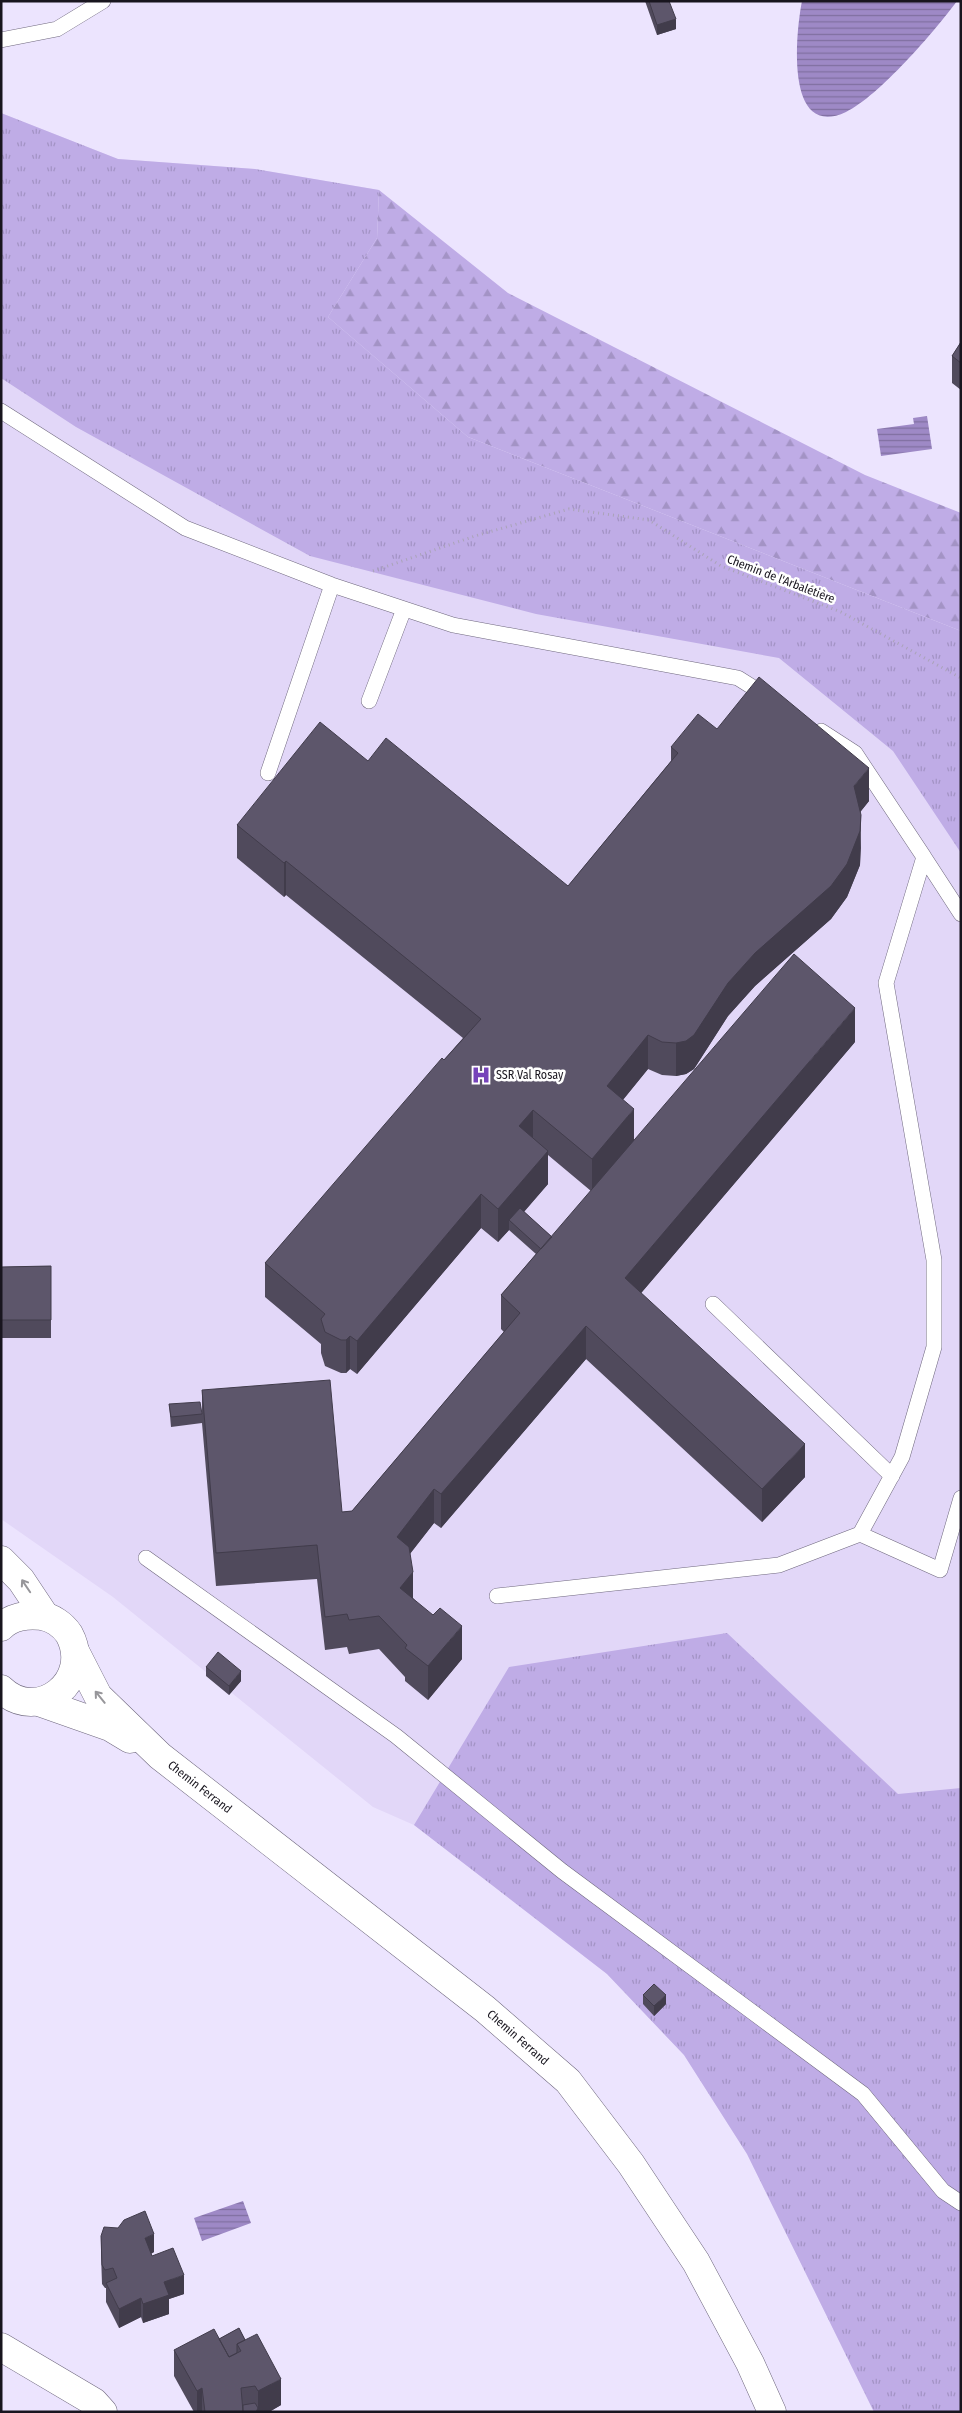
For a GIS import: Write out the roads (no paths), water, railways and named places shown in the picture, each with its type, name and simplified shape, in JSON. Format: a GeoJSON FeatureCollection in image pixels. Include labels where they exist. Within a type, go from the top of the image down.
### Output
{"type":"FeatureCollection","features":[{"type":"Feature","properties":{"kind":"street"},"geometry":{"type":"LineString","coordinates":[[1,1560],[21,1580],[45,1616]]}},
{"type":"Feature","properties":{"kind":"street"},"geometry":{"type":"LineString","coordinates":[[2,1620],[31,1614],[45,1616]]}},
{"type":"Feature","properties":{"kind":"street","name":"Chemin Ferrand"},"geometry":{"type":"LineString","coordinates":[[45,1616],[57,1622],[67,1631],[98,1696],[160,1756],[485,2008],[568,2081],[631,2164],[696,2262],[750,2363],[772,2412]]}},
{"type":"Feature","properties":{"kind":"street"},"geometry":{"type":"LineString","coordinates":[[39,1702],[63,1690],[71,1679],[76,1653]]}},
{"type":"Feature","properties":{"kind":"street","name":"Chemin Ferrand"},"geometry":{"type":"LineString","coordinates":[[1,1689],[14,1698],[26,1702],[39,1702],[110,1727],[160,1756]]}},
{"type":"Feature","properties":{"kind":"street"},"geometry":{"type":"LineString","coordinates":[[1,2347],[94,2402],[103,2412]]}},
{"type":"Feature","properties":{"kind":"lane"},"geometry":{"type":"LineString","coordinates":[[1,40],[57,29],[103,1]]}},
{"type":"Feature","properties":{"kind":"lane"},"geometry":{"type":"LineString","coordinates":[[1,412],[185,528],[332,585],[453,625],[738,678],[779,704]]}},
{"type":"Feature","properties":{"kind":"lane"},"geometry":{"type":"LineString","coordinates":[[268,773],[332,585]]}},
{"type":"Feature","properties":{"kind":"lane"},"geometry":{"type":"LineString","coordinates":[[369,701],[404,609]]}},
{"type":"Feature","properties":{"kind":"lane"},"geometry":{"type":"LineString","coordinates":[[804,720],[855,753],[961,914]]}},
{"type":"Feature","properties":{"kind":"lane"},"geometry":{"type":"LineString","coordinates":[[496,1596],[779,1565],[860,1534],[902,1457],[934,1347],[934,1260],[886,983],[924,857]]}},
{"type":"Feature","properties":{"kind":"lane"},"geometry":{"type":"LineString","coordinates":[[713,1304],[892,1476]]}},
{"type":"Feature","properties":{"kind":"lane"},"geometry":{"type":"LineString","coordinates":[[860,1534],[940,1570],[961,1498]]}},
{"type":"Feature","properties":{"kind":"lane"},"geometry":{"type":"LineString","coordinates":[[146,1558],[396,1736],[562,1870],[863,2094],[944,2191],[961,2203]]}},
{"type":"Feature","properties":{"kind":"place","name":"SSR Val Rosay"},"geometry":{"type":"Point","coordinates":[481,1075]}}]}
